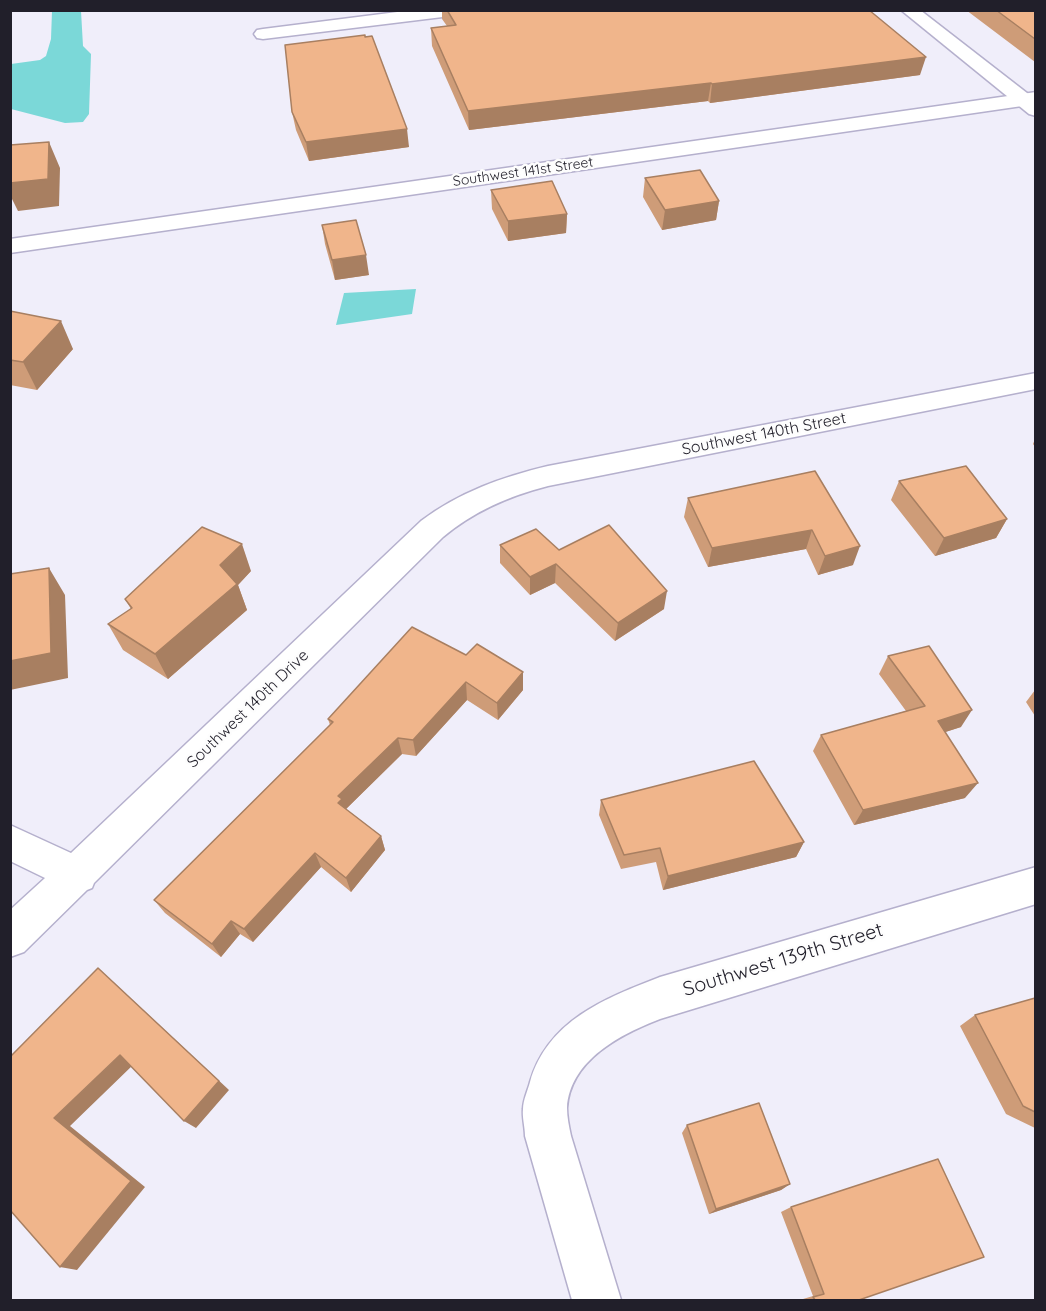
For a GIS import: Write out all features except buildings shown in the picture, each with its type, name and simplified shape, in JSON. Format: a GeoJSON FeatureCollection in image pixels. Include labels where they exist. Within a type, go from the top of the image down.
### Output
{"type":"FeatureCollection","features":[{"type":"Feature","properties":{"kind":"street"},"geometry":{"type":"LineString","coordinates":[[263,34],[387,15],[459,10]]}},
{"type":"Feature","properties":{"kind":"street"},"geometry":{"type":"LineString","coordinates":[[909,10],[1031,102]]}},
{"type":"Feature","properties":{"kind":"street","name":"Southwest 141st Street"},"geometry":{"type":"LineString","coordinates":[[10,246],[1031,102]]}},
{"type":"Feature","properties":{"kind":"street","name":"Southwest 140th Street"},"geometry":{"type":"LineString","coordinates":[[494,491],[548,476],[1035,381]]}},
{"type":"Feature","properties":{"kind":"street","name":"Southwest 140th Drive"},"geometry":{"type":"LineString","coordinates":[[10,938],[78,875],[432,529],[464,506],[494,491]]}},
{"type":"Feature","properties":{"kind":"street"},"geometry":{"type":"LineString","coordinates":[[10,842],[78,875]]}},
{"type":"Feature","properties":{"kind":"street","name":"Southwest 139th Street"},"geometry":{"type":"LineString","coordinates":[[596,1300],[548,1136],[544,1108],[554,1076],[566,1056],[585,1036],[617,1015],[660,998],[1035,885]]}},
{"type":"Feature","properties":{"kind":"water"},"geometry":{"type":"Polygon","coordinates":[[[52,11],[81,11],[83,46],[91,54],[89,114],[83,122],[65,123],[11,109],[11,64],[40,60],[46,56],[51,39],[52,11]]]}},
{"type":"Feature","properties":{"kind":"water"},"geometry":{"type":"Polygon","coordinates":[[[416,289],[412,314],[336,325],[344,293],[416,289]]]}}]}
